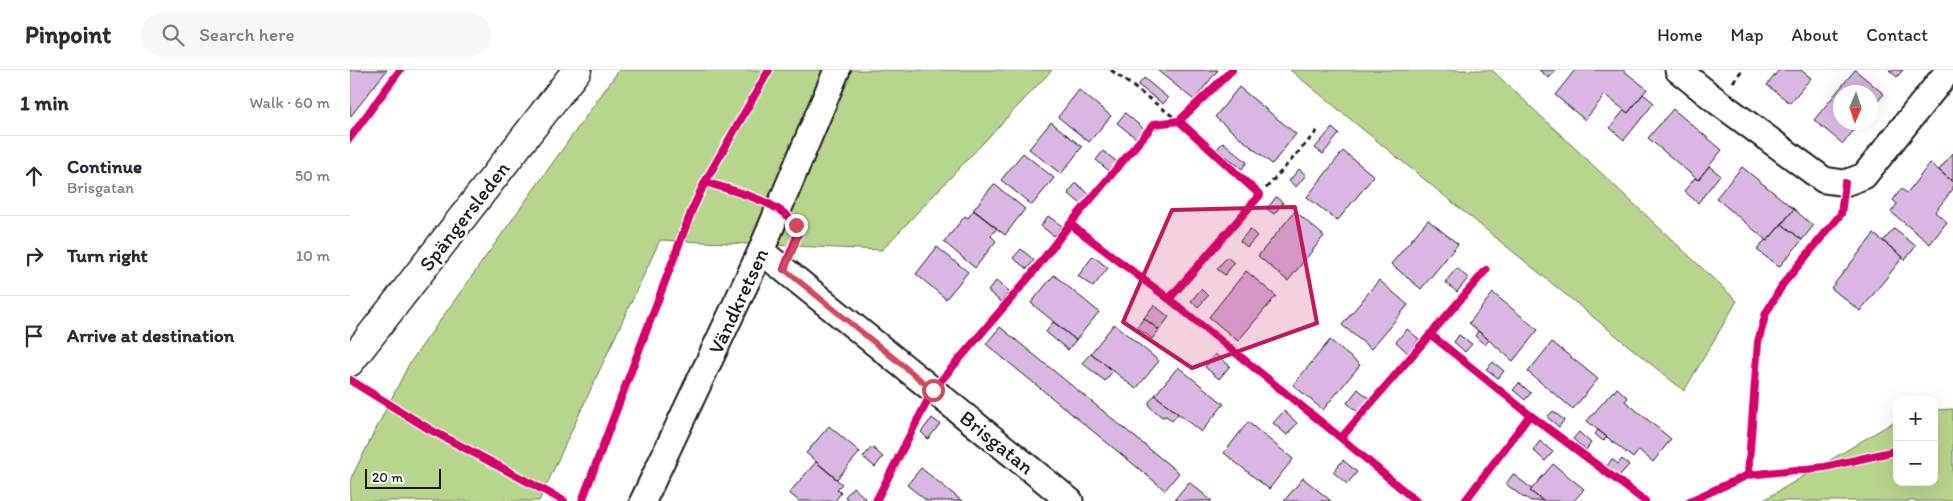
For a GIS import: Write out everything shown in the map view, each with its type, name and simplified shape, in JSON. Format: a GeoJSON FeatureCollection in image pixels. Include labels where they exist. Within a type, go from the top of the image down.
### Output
{"type":"FeatureCollection","features":[{"type":"Feature","properties":{"kind":"main road","name":"Spängersleden"},"geometry":{"type":"LineString","coordinates":[[350,362],[577,70]]}},
{"type":"Feature","properties":{"kind":"street","name":"Vändkretsen"},"geometry":{"type":"LineString","coordinates":[[643,501],[762,251],[838,70]]}},
{"type":"Feature","properties":{"kind":"street"},"geometry":{"type":"LineString","coordinates":[[1678,70],[1824,180],[1845,183],[1864,176],[1949,70]]}},
{"type":"Feature","properties":{"kind":"street","name":"Brisgatan"},"geometry":{"type":"LineString","coordinates":[[762,251],[1070,501]]}},
{"type":"Feature","properties":{"kind":"path"},"geometry":{"type":"LineString","coordinates":[[1111,70],[1260,195]]}},
{"type":"Feature","properties":{"kind":"path"},"geometry":{"type":"LineString","coordinates":[[1174,122],[1185,115]]}},
{"type":"Feature","properties":{"kind":"path"},"geometry":{"type":"LineString","coordinates":[[1169,299],[1319,129]]}},
{"type":"Feature","properties":{"kind":"path"},"geometry":{"type":"LineString","coordinates":[[1064,231],[1076,217]]}},
{"type":"Feature","properties":{"kind":"path"},"geometry":{"type":"LineString","coordinates":[[1070,224],[1169,299],[1416,501]]}},
{"type":"Feature","properties":{"kind":"path"},"geometry":{"type":"LineString","coordinates":[[1341,438],[1486,270]]}},
{"type":"Feature","properties":{"kind":"path"},"geometry":{"type":"LineString","coordinates":[[1430,334],[1530,415],[1645,501]]}},
{"type":"Feature","properties":{"kind":"path"},"geometry":{"type":"LineString","coordinates":[[1465,501],[1530,415]]}},
{"type":"Feature","properties":{"kind":"highlighted area"},"geometry":{"type":"Polygon","coordinates":[[[1295,207],[1317,323],[1192,368],[1123,322],[1172,210],[1295,207]]]}},
{"type":"Feature","properties":{"kind":"green space"},"geometry":{"type":"Polygon","coordinates":[[[619,70],[1052,70],[882,250],[660,240],[539,501],[350,501],[350,480],[409,364],[619,70]]]}},
{"type":"Feature","properties":{"kind":"green space"},"geometry":{"type":"Polygon","coordinates":[[[1290,70],[1492,70],[1737,301],[1684,391],[1290,70]]]}},
{"type":"Feature","properties":{"kind":"green space"},"geometry":{"type":"Polygon","coordinates":[[[1953,409],[1953,501],[1762,501],[1893,422],[1893,486],[1938,486],[1938,410],[1953,409]]]}},
{"type":"Feature","properties":{"kind":"building"},"geometry":{"type":"Polygon","coordinates":[[[350,70],[387,70],[350,117],[350,70]]]}},
{"type":"Feature","properties":{"kind":"building"},"geometry":{"type":"Polygon","coordinates":[[[1157,70],[1218,70],[1194,100],[1157,70]]]}},
{"type":"Feature","properties":{"kind":"building"},"geometry":{"type":"Polygon","coordinates":[[[1539,70],[1556,70],[1549,78],[1539,70]]]}},
{"type":"Feature","properties":{"kind":"building"},"geometry":{"type":"Polygon","coordinates":[[[1575,70],[1623,70],[1647,89],[1628,113],[1605,95],[1585,120],[1555,95],[1575,70]]]}},
{"type":"Feature","properties":{"kind":"building"},"geometry":{"type":"Polygon","coordinates":[[[1779,70],[1801,70],[1811,78],[1790,103],[1767,85],[1779,70]]]}},
{"type":"Feature","properties":{"kind":"building"},"geometry":{"type":"Polygon","coordinates":[[[1855,70],[1873,85],[1843,85],[1855,70]]]}},
{"type":"Feature","properties":{"kind":"building"},"geometry":{"type":"Polygon","coordinates":[[[1889,70],[1903,70],[1897,77],[1889,70]]]}},
{"type":"Feature","properties":{"kind":"building"},"geometry":{"type":"Polygon","coordinates":[[[1144,78],[1168,98],[1163,104],[1138,85],[1144,78]]]}},
{"type":"Feature","properties":{"kind":"building"},"geometry":{"type":"Polygon","coordinates":[[[1239,87],[1296,134],[1272,164],[1215,117],[1239,87]]]}},
{"type":"Feature","properties":{"kind":"building"},"geometry":{"type":"Polygon","coordinates":[[[1878,89],[1884,94],[1878,101],[1878,89]]]}},
{"type":"Feature","properties":{"kind":"building"},"geometry":{"type":"Polygon","coordinates":[[[1079,90],[1111,116],[1089,142],[1058,117],[1079,90]]]}},
{"type":"Feature","properties":{"kind":"building"},"geometry":{"type":"Polygon","coordinates":[[[1643,94],[1654,103],[1624,140],[1610,128],[1624,110],[1628,113],[1643,94]]]}},
{"type":"Feature","properties":{"kind":"building"},"geometry":{"type":"Polygon","coordinates":[[[1833,97],[1833,130],[1854,130],[1843,144],[1814,120],[1833,97]]]}},
{"type":"Feature","properties":{"kind":"building"},"geometry":{"type":"Polygon","coordinates":[[[1673,109],[1722,150],[1698,180],[1648,138],[1673,109]]]}},
{"type":"Feature","properties":{"kind":"building"},"geometry":{"type":"Polygon","coordinates":[[[1125,113],[1144,129],[1137,139],[1117,123],[1125,113]]]}},
{"type":"Feature","properties":{"kind":"building"},"geometry":{"type":"Polygon","coordinates":[[[1051,122],[1082,147],[1061,174],[1029,149],[1051,122]]]}},
{"type":"Feature","properties":{"kind":"building"},"geometry":{"type":"Polygon","coordinates":[[[1332,128],[1339,134],[1323,154],[1315,148],[1332,128]]]}},
{"type":"Feature","properties":{"kind":"building"},"geometry":{"type":"Polygon","coordinates":[[[1223,142],[1247,162],[1242,169],[1217,149],[1223,142]]]}},
{"type":"Feature","properties":{"kind":"building"},"geometry":{"type":"Polygon","coordinates":[[[1103,151],[1116,161],[1109,171],[1096,160],[1103,151]]]}},
{"type":"Feature","properties":{"kind":"building"},"geometry":{"type":"Polygon","coordinates":[[[1343,151],[1374,176],[1337,221],[1307,197],[1343,151]]]}},
{"type":"Feature","properties":{"kind":"building"},"geometry":{"type":"Polygon","coordinates":[[[1023,153],[1054,178],[1032,205],[1001,180],[1023,153]]]}},
{"type":"Feature","properties":{"kind":"building"},"geometry":{"type":"Polygon","coordinates":[[[1953,153],[1953,182],[1939,170],[1953,153]]]}},
{"type":"Feature","properties":{"kind":"building"},"geometry":{"type":"Polygon","coordinates":[[[1930,163],[1953,182],[1953,189],[1935,212],[1947,222],[1930,244],[1891,212],[1897,204],[1893,200],[1901,189],[1907,193],[1930,163]]]}},
{"type":"Feature","properties":{"kind":"building"},"geometry":{"type":"Polygon","coordinates":[[[1709,166],[1720,175],[1698,203],[1684,191],[1695,178],[1698,180],[1709,166]]]}},
{"type":"Feature","properties":{"kind":"building"},"geometry":{"type":"Polygon","coordinates":[[[1742,167],[1794,209],[1767,241],[1716,198],[1742,167]]]}},
{"type":"Feature","properties":{"kind":"building"},"geometry":{"type":"Polygon","coordinates":[[[1299,169],[1306,175],[1296,187],[1289,181],[1299,169]]]}},
{"type":"Feature","properties":{"kind":"building"},"geometry":{"type":"Polygon","coordinates":[[[1076,183],[1089,194],[1081,204],[1068,193],[1076,183]]]}},
{"type":"Feature","properties":{"kind":"building"},"geometry":{"type":"Polygon","coordinates":[[[994,184],[1025,209],[1005,235],[973,210],[994,184]]]}},
{"type":"Feature","properties":{"kind":"building"},"geometry":{"type":"Polygon","coordinates":[[[1276,197],[1283,203],[1274,214],[1267,209],[1276,197]]]}},
{"type":"Feature","properties":{"kind":"building"},"geometry":{"type":"Polygon","coordinates":[[[1794,209],[1813,226],[1802,240],[1782,224],[1794,209]]]}},
{"type":"Feature","properties":{"kind":"building"},"geometry":{"type":"Polygon","coordinates":[[[974,210],[997,228],[991,236],[996,241],[975,268],[944,242],[965,216],[968,218],[974,210]]]}},
{"type":"Feature","properties":{"kind":"building"},"geometry":{"type":"Polygon","coordinates":[[[1295,211],[1324,236],[1288,281],[1258,256],[1295,211]]]}},
{"type":"Feature","properties":{"kind":"building"},"geometry":{"type":"Polygon","coordinates":[[[1048,216],[1062,226],[1054,236],[1041,226],[1048,216]]]}},
{"type":"Feature","properties":{"kind":"building"},"geometry":{"type":"Polygon","coordinates":[[[1428,220],[1458,244],[1421,289],[1391,264],[1428,220]]]}},
{"type":"Feature","properties":{"kind":"building"},"geometry":{"type":"Polygon","coordinates":[[[1782,224],[1802,240],[1779,267],[1757,250],[1782,224]]]}},
{"type":"Feature","properties":{"kind":"building"},"geometry":{"type":"Polygon","coordinates":[[[1250,229],[1257,236],[1247,247],[1240,241],[1250,229]]]}},
{"type":"Feature","properties":{"kind":"building"},"geometry":{"type":"Polygon","coordinates":[[[1894,229],[1916,246],[1905,260],[1883,241],[1894,229]]]}},
{"type":"Feature","properties":{"kind":"building"},"geometry":{"type":"Polygon","coordinates":[[[1874,234],[1903,257],[1860,311],[1831,288],[1874,234]]]}},
{"type":"Feature","properties":{"kind":"building"},"geometry":{"type":"Polygon","coordinates":[[[937,247],[968,272],[946,299],[916,274],[937,247]]]}},
{"type":"Feature","properties":{"kind":"building"},"geometry":{"type":"Polygon","coordinates":[[[1021,249],[1034,260],[1027,269],[1013,258],[1021,249]]]}},
{"type":"Feature","properties":{"kind":"building"},"geometry":{"type":"Polygon","coordinates":[[[1093,256],[1108,268],[1093,287],[1078,276],[1093,256]]]}},
{"type":"Feature","properties":{"kind":"building"},"geometry":{"type":"Polygon","coordinates":[[[1227,257],[1234,263],[1225,275],[1217,269],[1227,257]]]}},
{"type":"Feature","properties":{"kind":"building"},"geometry":{"type":"Polygon","coordinates":[[[1457,268],[1468,278],[1457,292],[1445,282],[1457,268]]]}},
{"type":"Feature","properties":{"kind":"building"},"geometry":{"type":"Polygon","coordinates":[[[1246,271],[1276,296],[1238,341],[1209,317],[1246,271]]]}},
{"type":"Feature","properties":{"kind":"building"},"geometry":{"type":"Polygon","coordinates":[[[1054,275],[1099,312],[1076,340],[1031,303],[1054,275]]]}},
{"type":"Feature","properties":{"kind":"building"},"geometry":{"type":"Polygon","coordinates":[[[1379,280],[1408,305],[1371,349],[1342,325],[1379,280]]]}},
{"type":"Feature","properties":{"kind":"building"},"geometry":{"type":"Polygon","coordinates":[[[996,281],[1009,292],[1001,302],[988,291],[996,281]]]}},
{"type":"Feature","properties":{"kind":"building"},"geometry":{"type":"Polygon","coordinates":[[[1201,289],[1208,296],[1198,307],[1191,301],[1201,289]]]}},
{"type":"Feature","properties":{"kind":"building"},"geometry":{"type":"Polygon","coordinates":[[[1493,293],[1538,330],[1513,361],[1469,323],[1493,293]]]}},
{"type":"Feature","properties":{"kind":"building"},"geometry":{"type":"Polygon","coordinates":[[[1154,305],[1169,317],[1159,330],[1144,318],[1154,305]]]}},
{"type":"Feature","properties":{"kind":"building"},"geometry":{"type":"Polygon","coordinates":[[[1144,318],[1159,330],[1152,339],[1137,327],[1144,318]]]}},
{"type":"Feature","properties":{"kind":"building"},"geometry":{"type":"Polygon","coordinates":[[[1053,322],[1076,340],[1068,350],[1046,332],[1053,322]]]}},
{"type":"Feature","properties":{"kind":"building"},"geometry":{"type":"Polygon","coordinates":[[[1114,324],[1159,361],[1136,389],[1091,353],[1114,324]]]}},
{"type":"Feature","properties":{"kind":"building"},"geometry":{"type":"Polygon","coordinates":[[[1000,327],[1179,473],[1165,490],[986,344],[1000,327]]]}},
{"type":"Feature","properties":{"kind":"building"},"geometry":{"type":"Polygon","coordinates":[[[1407,329],[1419,339],[1408,353],[1396,342],[1407,329]]]}},
{"type":"Feature","properties":{"kind":"building"},"geometry":{"type":"Polygon","coordinates":[[[1478,331],[1489,340],[1485,345],[1475,336],[1478,331]]]}},
{"type":"Feature","properties":{"kind":"building"},"geometry":{"type":"Polygon","coordinates":[[[1459,335],[1472,344],[1465,352],[1454,342],[1459,335]]]}},
{"type":"Feature","properties":{"kind":"building"},"geometry":{"type":"Polygon","coordinates":[[[1330,340],[1360,365],[1323,410],[1293,385],[1330,340]]]}},
{"type":"Feature","properties":{"kind":"building"},"geometry":{"type":"Polygon","coordinates":[[[1552,342],[1598,379],[1573,409],[1528,372],[1552,342]]]}},
{"type":"Feature","properties":{"kind":"building"},"geometry":{"type":"Polygon","coordinates":[[[1091,353],[1113,371],[1105,381],[1082,363],[1091,353]]]}},
{"type":"Feature","properties":{"kind":"building"},"geometry":{"type":"Polygon","coordinates":[[[1215,354],[1230,366],[1219,379],[1205,367],[1215,354]]]}},
{"type":"Feature","properties":{"kind":"building"},"geometry":{"type":"Polygon","coordinates":[[[1493,362],[1504,371],[1498,378],[1486,369],[1493,362]]]}},
{"type":"Feature","properties":{"kind":"building"},"geometry":{"type":"Polygon","coordinates":[[[1178,367],[1224,404],[1201,432],[1155,395],[1178,367]]]}},
{"type":"Feature","properties":{"kind":"building"},"geometry":{"type":"Polygon","coordinates":[[[1519,383],[1531,393],[1525,400],[1513,390],[1519,383]]]}},
{"type":"Feature","properties":{"kind":"building"},"geometry":{"type":"Polygon","coordinates":[[[1617,388],[1628,398],[1625,401],[1671,439],[1653,462],[1639,450],[1633,458],[1587,421],[1617,388]]]}},
{"type":"Feature","properties":{"kind":"building"},"geometry":{"type":"Polygon","coordinates":[[[1358,389],[1370,399],[1359,413],[1347,403],[1358,389]]]}},
{"type":"Feature","properties":{"kind":"building"},"geometry":{"type":"Polygon","coordinates":[[[1155,395],[1178,414],[1172,421],[1166,416],[1162,417],[1150,407],[1149,402],[1155,395]]]}},
{"type":"Feature","properties":{"kind":"building"},"geometry":{"type":"Polygon","coordinates":[[[1284,411],[1297,423],[1287,435],[1273,423],[1284,411]]]}},
{"type":"Feature","properties":{"kind":"building"},"geometry":{"type":"Polygon","coordinates":[[[1553,411],[1564,420],[1559,427],[1547,417],[1553,411]]]}},
{"type":"Feature","properties":{"kind":"building"},"geometry":{"type":"Polygon","coordinates":[[[932,418],[940,424],[928,439],[921,432],[932,418]]]}},
{"type":"Feature","properties":{"kind":"building"},"geometry":{"type":"Polygon","coordinates":[[[1248,422],[1293,459],[1269,489],[1224,453],[1248,422]]]}},
{"type":"Feature","properties":{"kind":"building"},"geometry":{"type":"Polygon","coordinates":[[[829,426],[860,452],[837,479],[806,453],[829,426]]]}},
{"type":"Feature","properties":{"kind":"building"},"geometry":{"type":"Polygon","coordinates":[[[1598,430],[1607,437],[1603,441],[1595,434],[1598,430]]]}},
{"type":"Feature","properties":{"kind":"building"},"geometry":{"type":"Polygon","coordinates":[[[1579,432],[1591,443],[1586,450],[1573,439],[1579,432]]]}},
{"type":"Feature","properties":{"kind":"building"},"geometry":{"type":"Polygon","coordinates":[[[1540,441],[1553,452],[1545,461],[1533,450],[1540,441]]]}},
{"type":"Feature","properties":{"kind":"building"},"geometry":{"type":"Polygon","coordinates":[[[872,447],[883,457],[875,467],[863,457],[872,447]]]}},
{"type":"Feature","properties":{"kind":"building"},"geometry":{"type":"Polygon","coordinates":[[[1612,459],[1618,464],[1622,459],[1629,465],[1619,476],[1607,466],[1612,459]]]}},
{"type":"Feature","properties":{"kind":"building"},"geometry":{"type":"Polygon","coordinates":[[[1343,460],[1357,472],[1347,484],[1333,472],[1343,460]]]}},
{"type":"Feature","properties":{"kind":"building"},"geometry":{"type":"Polygon","coordinates":[[[816,462],[842,484],[837,489],[841,493],[835,501],[799,501],[789,493],[816,462]]]}},
{"type":"Feature","properties":{"kind":"building"},"geometry":{"type":"Polygon","coordinates":[[[1553,464],[1584,489],[1574,501],[1543,501],[1530,491],[1553,464]]]}},
{"type":"Feature","properties":{"kind":"building"},"geometry":{"type":"Polygon","coordinates":[[[921,468],[962,501],[927,501],[907,485],[921,468]]]}},
{"type":"Feature","properties":{"kind":"building"},"geometry":{"type":"Polygon","coordinates":[[[1513,474],[1532,489],[1530,491],[1543,501],[1531,501],[1524,498],[1506,484],[1513,474]]]}},
{"type":"Feature","properties":{"kind":"building"},"geometry":{"type":"Polygon","coordinates":[[[1303,478],[1331,501],[1284,501],[1303,478]]]}},
{"type":"Feature","properties":{"kind":"building"},"geometry":{"type":"Polygon","coordinates":[[[1189,482],[1212,501],[1178,501],[1175,499],[1189,482]]]}},
{"type":"Feature","properties":{"kind":"building"},"geometry":{"type":"Polygon","coordinates":[[[853,487],[865,498],[863,501],[850,501],[845,497],[853,487]]]}},
{"type":"Feature","properties":{"kind":"cycle path"},"geometry":{"type":"LineString","coordinates":[[350,138],[400,70]]}},
{"type":"Feature","properties":{"kind":"cycle path"},"geometry":{"type":"LineString","coordinates":[[582,501],[692,210],[705,182],[769,70]]}},
{"type":"Feature","properties":{"kind":"cycle path"},"geometry":{"type":"LineString","coordinates":[[876,501],[933,390],[1031,275],[1070,224],[1154,124],[1179,121],[1232,70]]}},
{"type":"Feature","properties":{"kind":"cycle path"},"geometry":{"type":"LineString","coordinates":[[1179,121],[1260,195],[1169,299],[1416,501]]}},
{"type":"Feature","properties":{"kind":"cycle path"},"geometry":{"type":"LineString","coordinates":[[705,182],[758,199],[783,212],[792,221],[799,231],[784,269]]}},
{"type":"Feature","properties":{"kind":"cycle path"},"geometry":{"type":"LineString","coordinates":[[1748,475],[1758,342],[1766,313],[1783,284],[1841,214],[1845,183]]}},
{"type":"Feature","properties":{"kind":"cycle path"},"geometry":{"type":"LineString","coordinates":[[1070,224],[1169,299]]}},
{"type":"Feature","properties":{"kind":"cycle path"},"geometry":{"type":"LineString","coordinates":[[1341,438],[1486,270]]}},
{"type":"Feature","properties":{"kind":"cycle path"},"geometry":{"type":"LineString","coordinates":[[1430,334],[1530,415]]}},
{"type":"Feature","properties":{"kind":"cycle path"},"geometry":{"type":"LineString","coordinates":[[350,380],[429,429],[564,501]]}},
{"type":"Feature","properties":{"kind":"cycle path"},"geometry":{"type":"LineString","coordinates":[[1465,501],[1530,415],[1645,501]]}},
{"type":"Feature","properties":{"kind":"cycle path"},"geometry":{"type":"LineString","coordinates":[[1690,501],[1748,475],[1825,467],[1893,451]]}},
{"type":"Feature","properties":{"kind":"route"},"geometry":{"type":"LineString","coordinates":[[796,225],[799,230],[797,238],[784,269],[933,390]]}}]}
